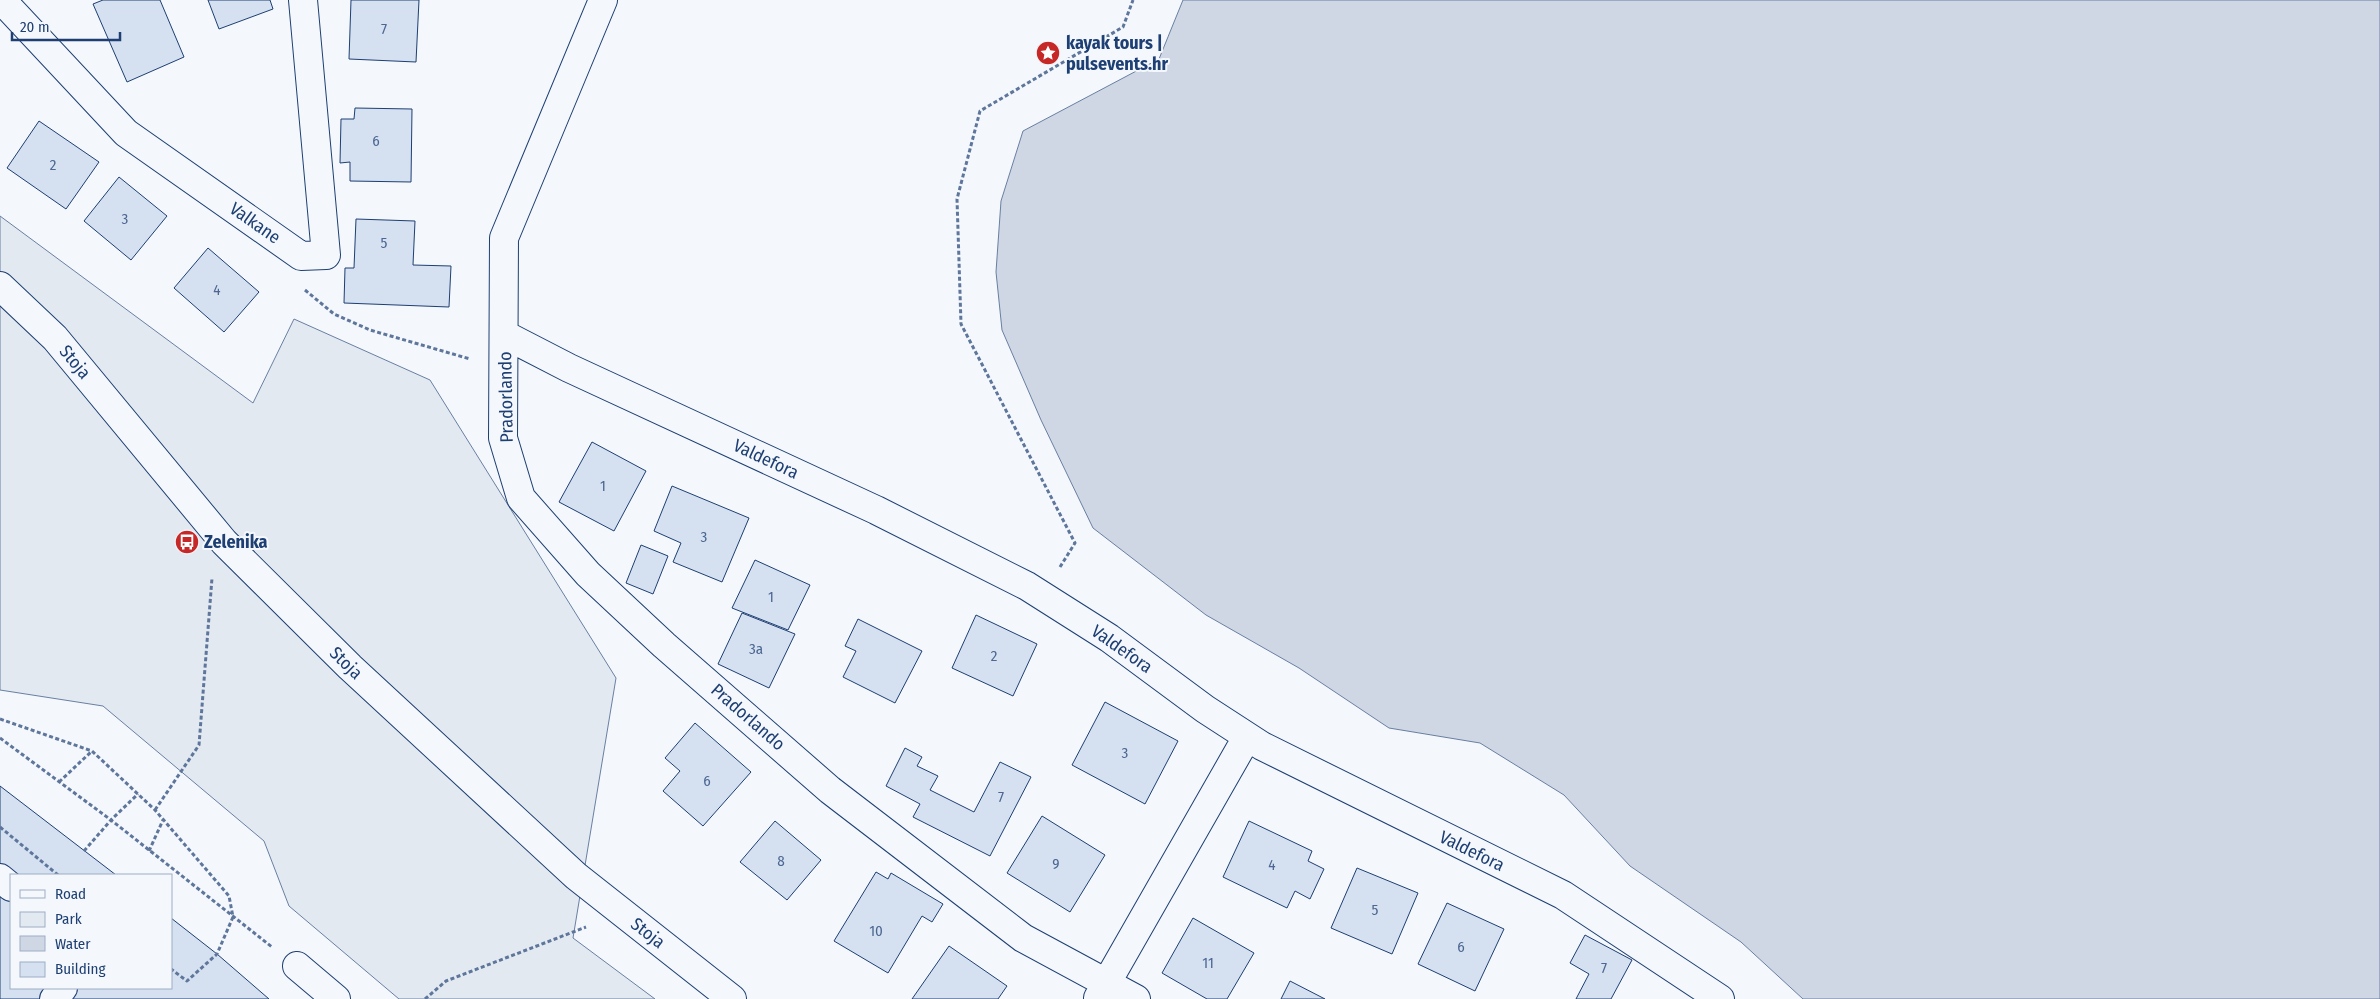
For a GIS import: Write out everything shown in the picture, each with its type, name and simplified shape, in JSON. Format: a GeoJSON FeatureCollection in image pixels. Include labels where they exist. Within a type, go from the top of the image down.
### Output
{"type":"FeatureCollection","features":[{"type":"Feature","properties":{"kind":"street","name":"Valkane"},"geometry":{"type":"LineString","coordinates":[[4,0],[10,9],[126,133],[301,256]]}},
{"type":"Feature","properties":{"kind":"street"},"geometry":{"type":"LineString","coordinates":[[301,256],[326,255],[303,0]]}},
{"type":"Feature","properties":{"kind":"street"},"geometry":{"type":"LineString","coordinates":[[505,335],[504,238],[603,0]]}},
{"type":"Feature","properties":{"kind":"street","name":"Stoja"},"geometry":{"type":"LineString","coordinates":[[0,286],[55,338],[224,542],[350,667],[576,876],[732,999]]}},
{"type":"Feature","properties":{"kind":"street","name":"Pradorlando"},"geometry":{"type":"LineString","coordinates":[[505,335],[503,438],[521,498],[588,574],[664,645],[830,790],[1023,938],[1102,991],[1136,999]]}},
{"type":"Feature","properties":{"kind":"street","name":"Valdefora"},"geometry":{"type":"LineString","coordinates":[[505,335],[569,368],[876,510],[1043,596],[1109,638],[1205,709],[1262,746],[1563,895],[1720,999]]}},
{"type":"Feature","properties":{"kind":"street"},"geometry":{"type":"LineString","coordinates":[[1102,991],[1248,737]]}},
{"type":"Feature","properties":{"kind":"street"},"geometry":{"type":"LineString","coordinates":[[0,878],[10,886]]}},
{"type":"Feature","properties":{"kind":"street"},"geometry":{"type":"LineString","coordinates":[[297,966],[336,999]]}},
{"type":"Feature","properties":{"kind":"street"},"geometry":{"type":"LineString","coordinates":[[54,999],[62,989]]}},
{"type":"Feature","properties":{"kind":"path"},"geometry":{"type":"LineString","coordinates":[[1043,596],[1075,543],[961,324],[957,198],[980,111],[1124,27],[1133,0]]}},
{"type":"Feature","properties":{"kind":"path"},"geometry":{"type":"LineString","coordinates":[[301,256],[302,287],[334,314],[370,330],[504,369]]}},
{"type":"Feature","properties":{"kind":"path"},"geometry":{"type":"LineString","coordinates":[[154,810],[199,746],[212,578]]}},
{"type":"Feature","properties":{"kind":"path"},"geometry":{"type":"LineString","coordinates":[[0,719],[92,751],[154,810],[229,896],[233,917],[217,954],[187,982],[172,970]]}},
{"type":"Feature","properties":{"kind":"path"},"geometry":{"type":"LineString","coordinates":[[0,738],[111,820],[297,966]]}},
{"type":"Feature","properties":{"kind":"path"},"geometry":{"type":"LineString","coordinates":[[59,782],[92,751]]}},
{"type":"Feature","properties":{"kind":"path"},"geometry":{"type":"LineString","coordinates":[[84,851],[111,820],[138,794]]}},
{"type":"Feature","properties":{"kind":"path"},"geometry":{"type":"LineString","coordinates":[[149,851],[163,820]]}},
{"type":"Feature","properties":{"kind":"path"},"geometry":{"type":"LineString","coordinates":[[0,827],[57,874]]}},
{"type":"Feature","properties":{"kind":"path"},"geometry":{"type":"LineString","coordinates":[[425,999],[446,981],[592,925]]}},
{"type":"Feature","properties":{"kind":"green space"},"geometry":{"type":"Polygon","coordinates":[[[0,216],[253,403],[294,319],[430,380],[616,678],[573,938],[655,999],[399,999],[289,906],[264,841],[103,706],[0,690],[0,216]]]}},
{"type":"Feature","properties":{"kind":"water"},"geometry":{"type":"Polygon","coordinates":[[[1183,0],[2380,0],[2380,999],[1803,999],[1741,942],[1630,866],[1564,795],[1480,743],[1389,728],[1299,668],[1206,615],[1093,528],[1041,420],[1002,330],[996,272],[1001,201],[1023,131],[1159,59],[1183,0]]]}},
{"type":"Feature","properties":{"kind":"building"},"geometry":{"type":"Polygon","coordinates":[[[103,0],[160,0],[184,57],[127,82],[93,4],[103,0]]]}},
{"type":"Feature","properties":{"kind":"building"},"geometry":{"type":"Polygon","coordinates":[[[208,0],[270,0],[273,9],[219,29],[208,0]]]}},
{"type":"Feature","properties":{"kind":"building"},"geometry":{"type":"Polygon","coordinates":[[[351,0],[419,0],[416,62],[349,59],[351,0]]]}},
{"type":"Feature","properties":{"kind":"building"},"geometry":{"type":"Polygon","coordinates":[[[355,108],[412,109],[411,182],[350,181],[350,162],[340,163],[341,119],[354,119],[355,108]]]}},
{"type":"Feature","properties":{"kind":"building"},"geometry":{"type":"Polygon","coordinates":[[[39,121],[99,162],[66,209],[7,168],[39,121]]]}},
{"type":"Feature","properties":{"kind":"building"},"geometry":{"type":"Polygon","coordinates":[[[119,177],[167,216],[131,260],[84,221],[119,177]]]}},
{"type":"Feature","properties":{"kind":"building"},"geometry":{"type":"Polygon","coordinates":[[[356,219],[415,221],[413,265],[451,266],[449,307],[344,303],[345,268],[354,268],[356,219]]]}},
{"type":"Feature","properties":{"kind":"building"},"geometry":{"type":"Polygon","coordinates":[[[208,248],[259,292],[224,332],[174,288],[208,248]]]}},
{"type":"Feature","properties":{"kind":"building"},"geometry":{"type":"Polygon","coordinates":[[[592,442],[646,471],[614,531],[559,502],[592,442]]]}},
{"type":"Feature","properties":{"kind":"building"},"geometry":{"type":"Polygon","coordinates":[[[672,486],[749,518],[722,582],[673,562],[681,543],[654,531],[672,486]]]}},
{"type":"Feature","properties":{"kind":"building"},"geometry":{"type":"Polygon","coordinates":[[[641,545],[668,556],[653,594],[626,583],[641,545]]]}},
{"type":"Feature","properties":{"kind":"building"},"geometry":{"type":"Polygon","coordinates":[[[755,560],[810,585],[788,630],[732,608],[755,560]]]}},
{"type":"Feature","properties":{"kind":"building"},"geometry":{"type":"Polygon","coordinates":[[[742,613],[795,634],[769,688],[718,664],[742,613]]]}},
{"type":"Feature","properties":{"kind":"building"},"geometry":{"type":"Polygon","coordinates":[[[976,615],[1037,644],[1013,696],[952,668],[976,615]]]}},
{"type":"Feature","properties":{"kind":"building"},"geometry":{"type":"Polygon","coordinates":[[[858,619],[922,651],[895,703],[843,677],[856,651],[845,646],[858,619]]]}},
{"type":"Feature","properties":{"kind":"building"},"geometry":{"type":"Polygon","coordinates":[[[1105,702],[1178,741],[1145,804],[1072,765],[1105,702]]]}},
{"type":"Feature","properties":{"kind":"building"},"geometry":{"type":"Polygon","coordinates":[[[695,723],[751,772],[703,826],[663,791],[680,771],[665,758],[695,723]]]}},
{"type":"Feature","properties":{"kind":"building"},"geometry":{"type":"Polygon","coordinates":[[[905,748],[922,757],[917,766],[938,776],[930,790],[974,812],[1000,762],[1031,777],[990,856],[913,817],[920,804],[886,786],[905,748]]]}},
{"type":"Feature","properties":{"kind":"building"},"geometry":{"type":"Polygon","coordinates":[[[0,786],[115,874],[10,874],[10,989],[172,989],[172,919],[217,954],[269,999],[0,999],[0,786]]]}},
{"type":"Feature","properties":{"kind":"building"},"geometry":{"type":"Polygon","coordinates":[[[1042,816],[1105,855],[1070,912],[1007,873],[1042,816]]]}},
{"type":"Feature","properties":{"kind":"building"},"geometry":{"type":"Polygon","coordinates":[[[775,821],[821,860],[787,900],[740,862],[775,821]]]}},
{"type":"Feature","properties":{"kind":"building"},"geometry":{"type":"Polygon","coordinates":[[[1249,821],[1312,851],[1308,861],[1324,869],[1310,899],[1295,891],[1287,908],[1223,877],[1249,821]]]}},
{"type":"Feature","properties":{"kind":"building"},"geometry":{"type":"Polygon","coordinates":[[[1357,868],[1418,893],[1392,954],[1331,928],[1357,868]]]}},
{"type":"Feature","properties":{"kind":"building"},"geometry":{"type":"Polygon","coordinates":[[[876,872],[888,879],[891,873],[943,904],[932,922],[922,916],[888,973],[834,941],[876,872]]]}},
{"type":"Feature","properties":{"kind":"building"},"geometry":{"type":"Polygon","coordinates":[[[1447,903],[1504,929],[1475,991],[1418,964],[1447,903]]]}},
{"type":"Feature","properties":{"kind":"building"},"geometry":{"type":"Polygon","coordinates":[[[1193,918],[1254,953],[1227,999],[1207,999],[1162,973],[1193,918]]]}},
{"type":"Feature","properties":{"kind":"building"},"geometry":{"type":"Polygon","coordinates":[[[1585,935],[1632,960],[1611,999],[1576,999],[1589,974],[1570,963],[1585,935]]]}},
{"type":"Feature","properties":{"kind":"building"},"geometry":{"type":"Polygon","coordinates":[[[949,946],[1007,986],[998,999],[912,999],[949,946]]]}},
{"type":"Feature","properties":{"kind":"building"},"geometry":{"type":"Polygon","coordinates":[[[1290,981],[1325,999],[1281,999],[1290,981]]]}},
{"type":"Feature","properties":{"kind":"place","name":"kayak tours | pulsevents.hr"},"geometry":{"type":"Point","coordinates":[1048,53]}},
{"type":"Feature","properties":{"kind":"place","name":"Zelenika"},"geometry":{"type":"Point","coordinates":[187,542]}}]}
